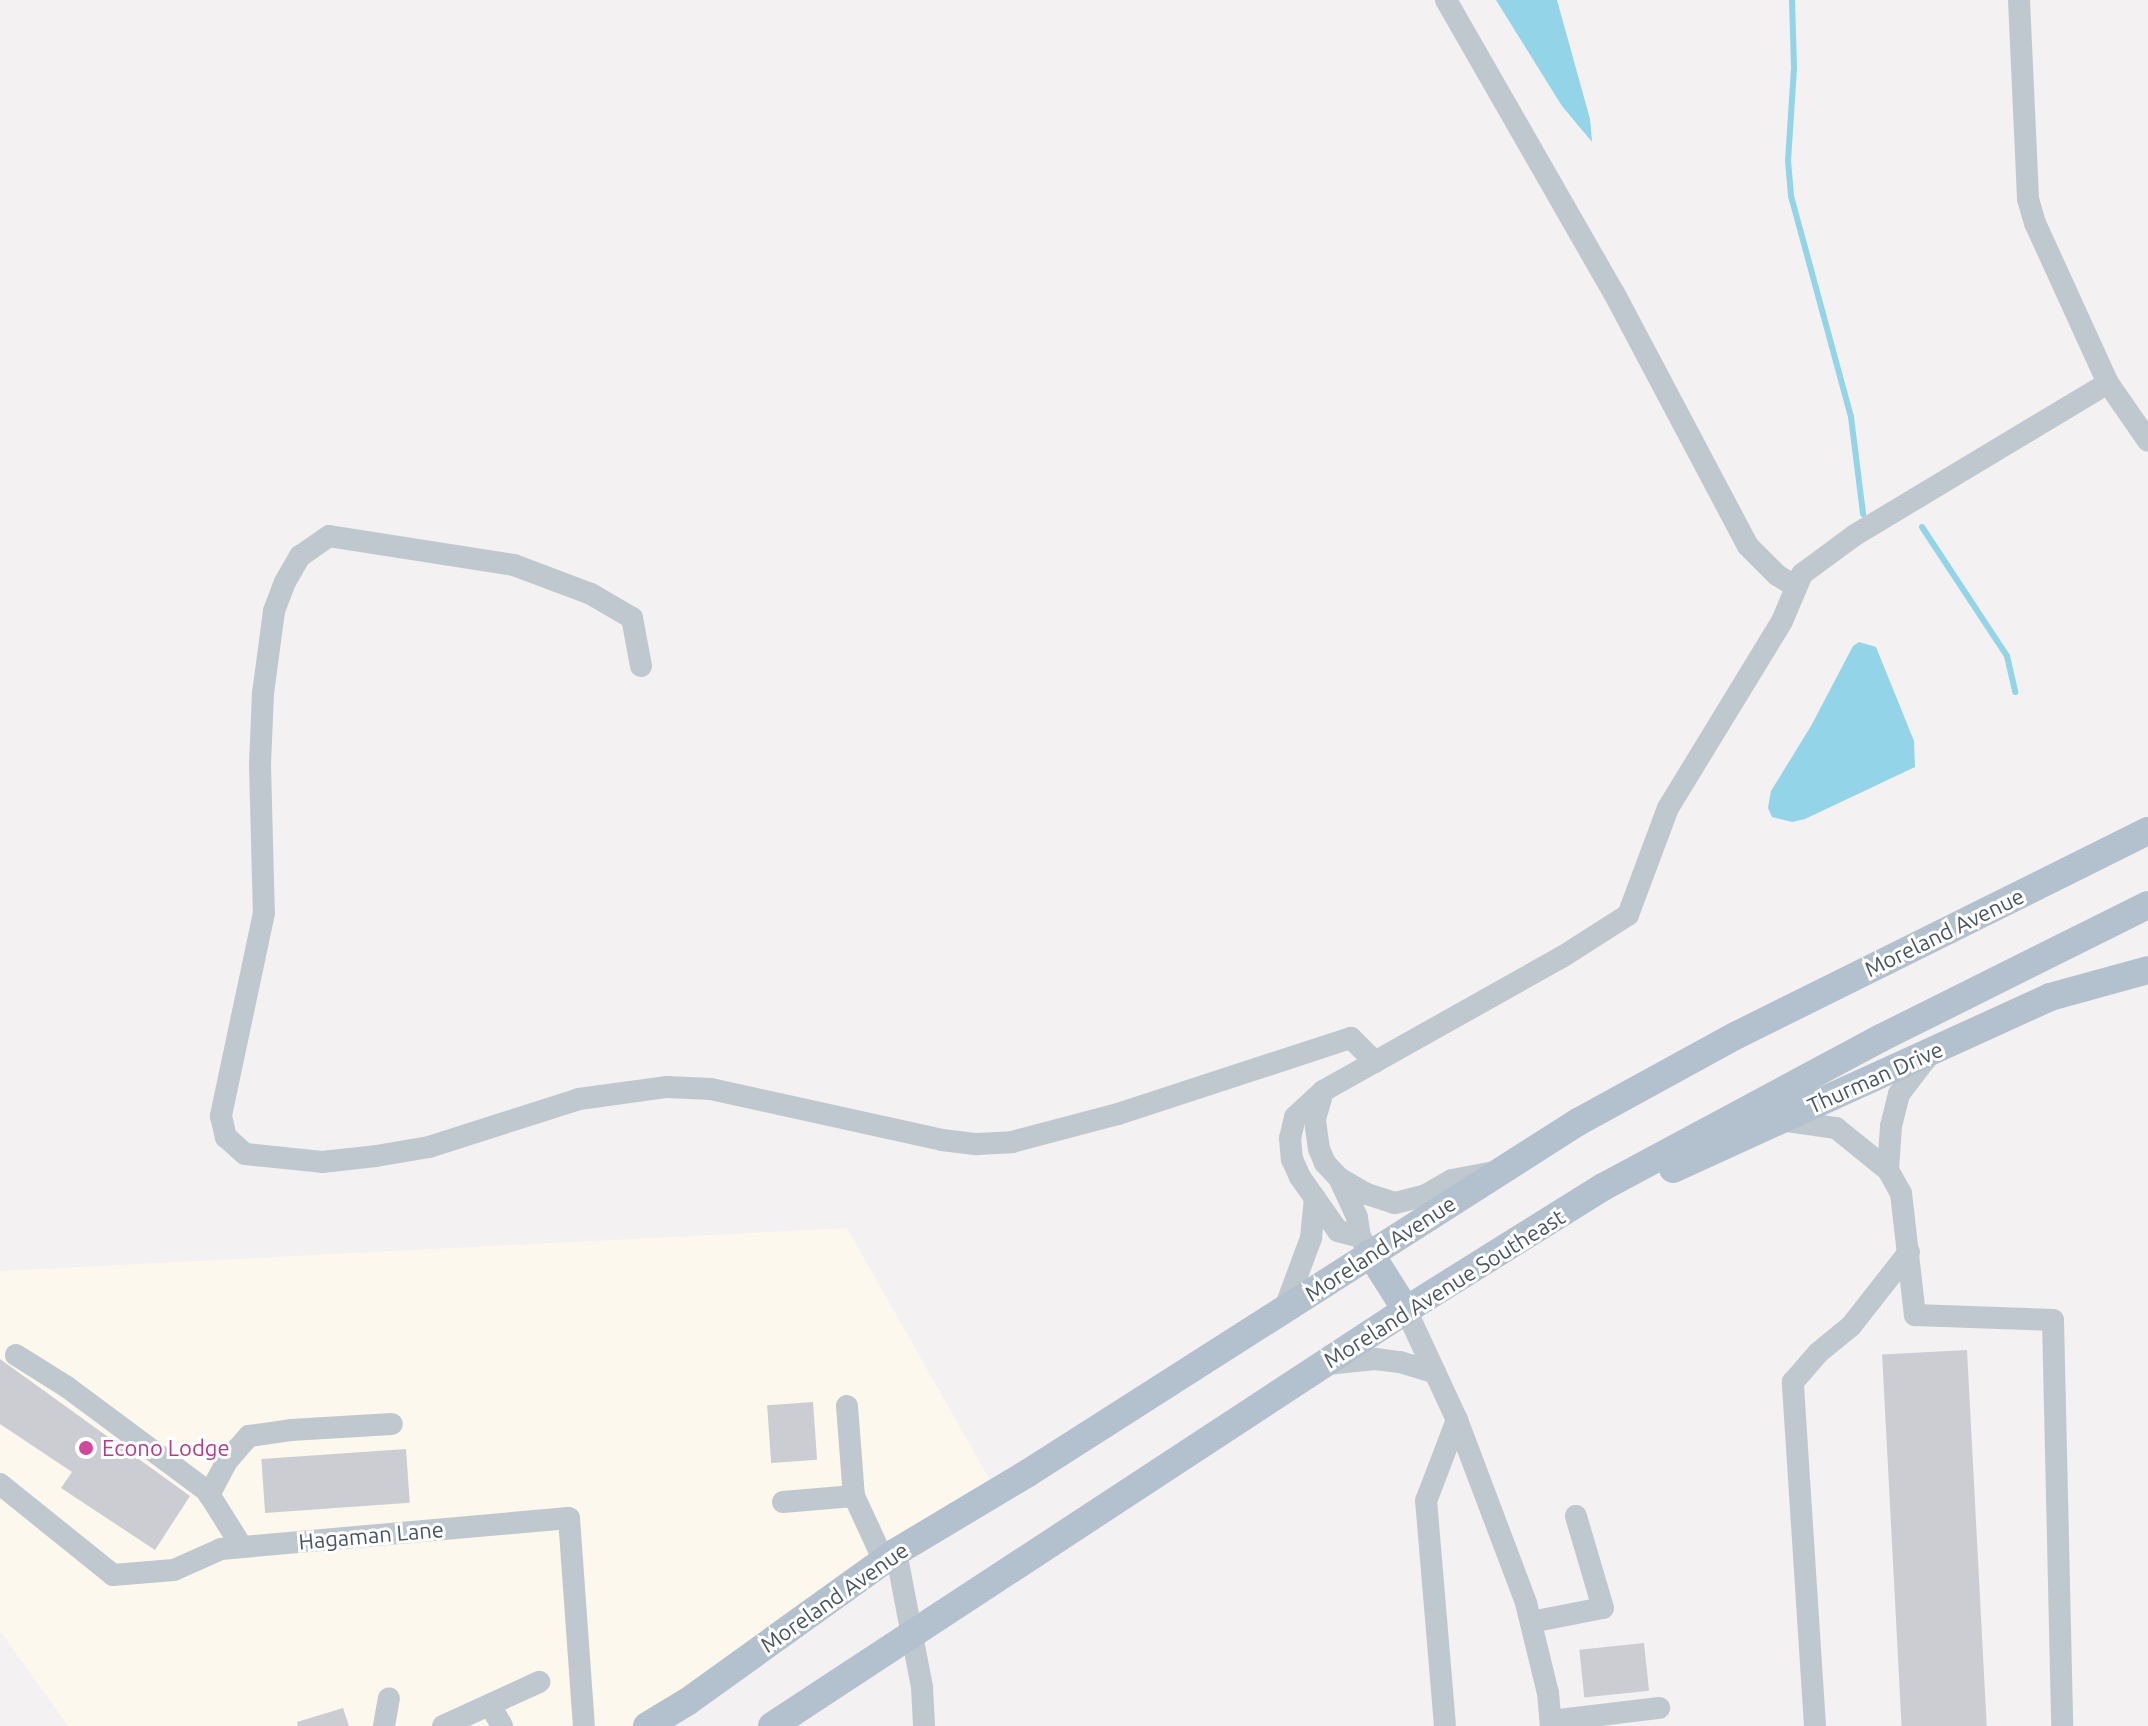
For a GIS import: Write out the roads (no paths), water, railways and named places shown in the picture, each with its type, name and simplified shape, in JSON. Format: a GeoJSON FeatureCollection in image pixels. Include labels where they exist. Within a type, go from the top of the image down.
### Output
{"type":"FeatureCollection","features":[{"type":"Feature","properties":{"kind":"main road","name":"Moreland Avenue"},"geometry":{"type":"LineString","coordinates":[[647,1726],[687,1702],[890,1556],[1028,1473],[1285,1308],[1365,1245],[1499,1171],[1578,1122],[1737,1035],[2148,831]]}},
{"type":"Feature","properties":{"kind":"main road","name":"Moreland Avenue Southeast"},"geometry":{"type":"LineString","coordinates":[[772,1726],[1406,1310],[1603,1187],[1881,1038],[2148,905]]}},
{"type":"Feature","properties":{"kind":"main road","name":"Thurman Drive"},"geometry":{"type":"LineString","coordinates":[[1603,1187],[1657,1176],[2050,997],[2148,970]]}},
{"type":"Feature","properties":{"kind":"main road"},"geometry":{"type":"LineString","coordinates":[[1365,1245],[1406,1310]]}},
{"type":"Feature","properties":{"kind":"street"},"geometry":{"type":"LineString","coordinates":[[1446,0],[1614,293],[1748,546],[1777,575],[1796,587]]}},
{"type":"Feature","properties":{"kind":"street"},"geometry":{"type":"LineString","coordinates":[[2019,0],[2028,199],[2035,223],[2108,383],[2148,441]]}},
{"type":"Feature","properties":{"kind":"street"},"geometry":{"type":"LineString","coordinates":[[1365,1245],[1338,1231],[1300,1177],[1292,1159],[1290,1138],[1295,1117],[1323,1091],[1562,957],[1628,915],[1668,808],[1782,621],[1802,574],[1855,535],[2108,383]]}},
{"type":"Feature","properties":{"kind":"street"},"geometry":{"type":"LineString","coordinates":[[641,666],[632,618],[591,594],[514,565],[329,536],[300,556],[285,582],[274,611],[266,666],[260,765],[264,913],[221,1116],[226,1137],[245,1154],[322,1162],[376,1156],[429,1147],[579,1099],[667,1087],[711,1089],[942,1140],[977,1144],[1012,1142],[1118,1114],[1351,1038],[1375,1062]]}},
{"type":"Feature","properties":{"kind":"street"},"geometry":{"type":"LineString","coordinates":[[1888,1170],[1891,1126],[1899,1094],[1932,1051]]}},
{"type":"Feature","properties":{"kind":"street"},"geometry":{"type":"LineString","coordinates":[[1323,1091],[1315,1119],[1319,1149],[1357,1217],[1365,1245]]}},
{"type":"Feature","properties":{"kind":"street"},"geometry":{"type":"LineString","coordinates":[[1780,1120],[1836,1128],[1888,1170],[1901,1193],[1915,1315],[2053,1320],[2062,1726]]}},
{"type":"Feature","properties":{"kind":"street"},"geometry":{"type":"LineString","coordinates":[[1332,1170],[1367,1194],[1395,1203],[1424,1196],[1452,1180],[1499,1171]]}},
{"type":"Feature","properties":{"kind":"street"},"geometry":{"type":"LineString","coordinates":[[1285,1308],[1311,1238],[1315,1198]]}},
{"type":"Feature","properties":{"kind":"street"},"geometry":{"type":"LineString","coordinates":[[1815,1726],[1793,1382],[1818,1353],[1851,1326],[1909,1252]]}},
{"type":"Feature","properties":{"kind":"street"},"geometry":{"type":"LineString","coordinates":[[1406,1310],[1457,1420],[1531,1622],[1548,1693],[1551,1724],[1659,1708]]}},
{"type":"Feature","properties":{"kind":"street"},"geometry":{"type":"LineString","coordinates":[[16,1355],[67,1387],[209,1495],[242,1547]]}},
{"type":"Feature","properties":{"kind":"street"},"geometry":{"type":"LineString","coordinates":[[1322,1365],[1375,1359],[1400,1362],[1435,1373]]}},
{"type":"Feature","properties":{"kind":"street"},"geometry":{"type":"LineString","coordinates":[[847,1406],[854,1496],[890,1556],[912,1635],[922,1687],[924,1726]]}},
{"type":"Feature","properties":{"kind":"street"},"geometry":{"type":"LineString","coordinates":[[1445,1726],[1426,1501],[1457,1420]]}},
{"type":"Feature","properties":{"kind":"street"},"geometry":{"type":"LineString","coordinates":[[209,1495],[227,1461],[249,1436],[291,1430],[392,1424]]}},
{"type":"Feature","properties":{"kind":"street","name":"Hagaman Lane"},"geometry":{"type":"LineString","coordinates":[[0,1484],[113,1575],[174,1570],[221,1549],[569,1518],[584,1726]]}},
{"type":"Feature","properties":{"kind":"street"},"geometry":{"type":"LineString","coordinates":[[783,1502],[854,1496]]}},
{"type":"Feature","properties":{"kind":"street"},"geometry":{"type":"LineString","coordinates":[[1531,1622],[1603,1608],[1576,1516]]}},
{"type":"Feature","properties":{"kind":"street"},"geometry":{"type":"LineString","coordinates":[[443,1726],[539,1682]]}},
{"type":"Feature","properties":{"kind":"street"},"geometry":{"type":"LineString","coordinates":[[384,1726],[389,1698]]}},
{"type":"Feature","properties":{"kind":"street"},"geometry":{"type":"LineString","coordinates":[[490,1705],[502,1726]]}},
{"type":"Feature","properties":{"kind":"water"},"geometry":{"type":"Polygon","coordinates":[[[1496,0],[1557,0],[1590,119],[1592,142],[1562,106],[1496,0]]]}},
{"type":"Feature","properties":{"kind":"water"},"geometry":{"type":"Polygon","coordinates":[[[1859,642],[1876,647],[1914,741],[1915,767],[1805,819],[1792,822],[1772,817],[1768,808],[1771,791],[1811,726],[1853,646],[1859,642]]]}},
{"type":"Feature","properties":{"kind":"waterway"},"geometry":{"type":"LineString","coordinates":[[1792,0],[1794,68],[1788,161],[1791,196],[1851,417],[1863,514]]}},
{"type":"Feature","properties":{"kind":"waterway"},"geometry":{"type":"LineString","coordinates":[[1922,527],[2007,656],[2015,692]]}},
{"type":"Feature","properties":{"kind":"place","name":"Econo Lodge"},"geometry":{"type":"Point","coordinates":[86,1448]}}]}
